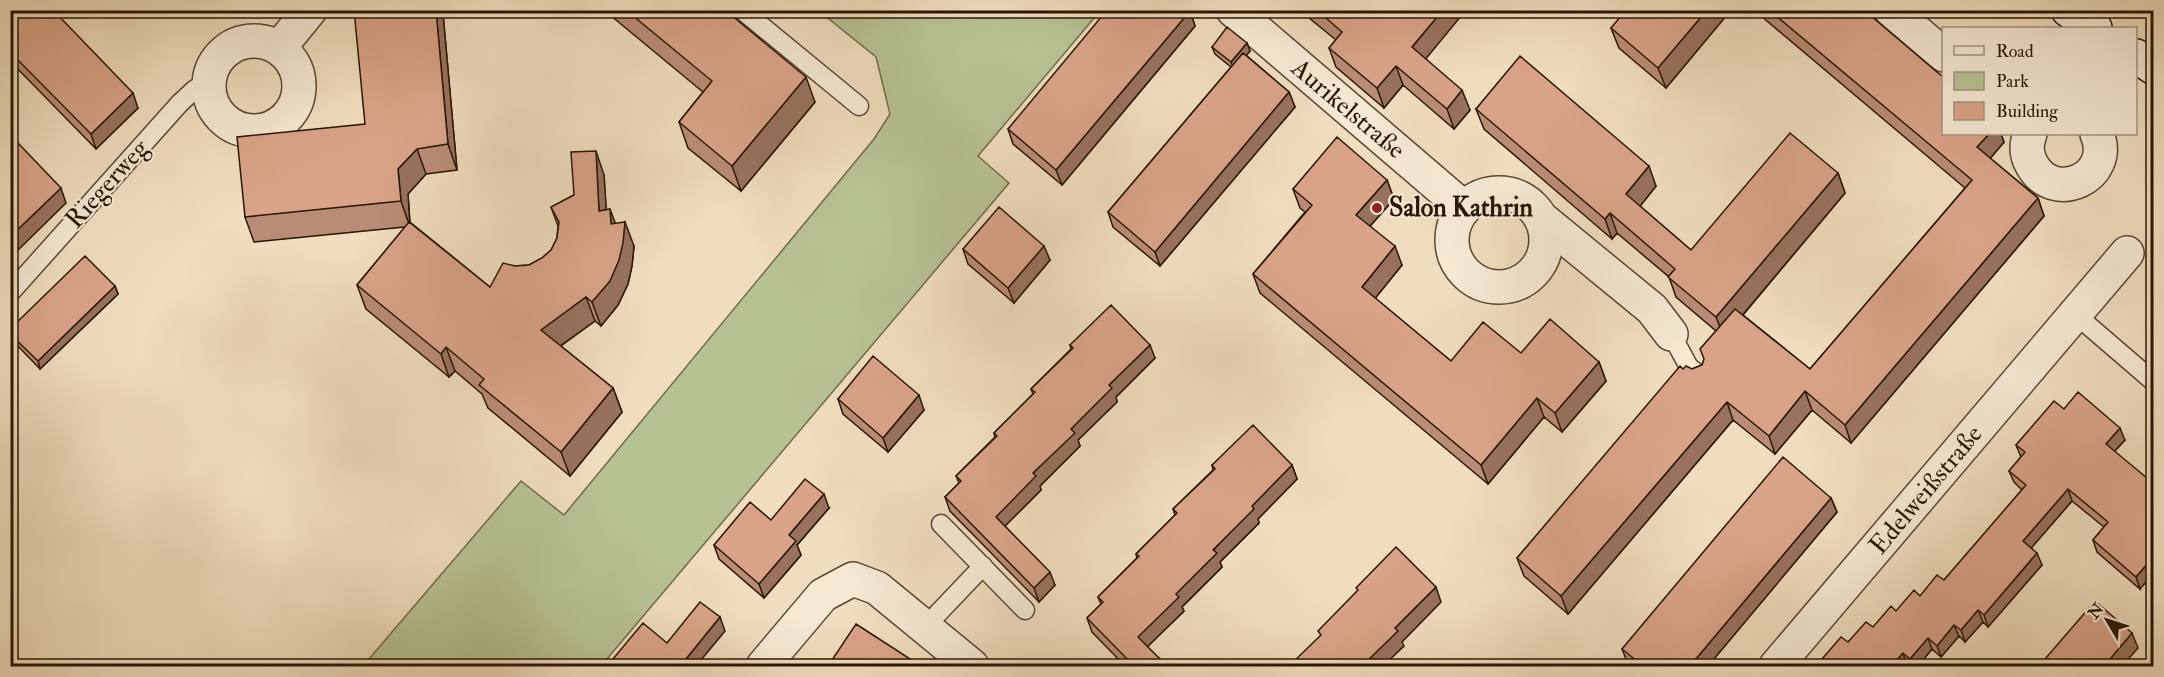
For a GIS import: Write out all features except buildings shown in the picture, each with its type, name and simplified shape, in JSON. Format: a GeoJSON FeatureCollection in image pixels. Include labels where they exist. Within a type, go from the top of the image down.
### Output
{"type":"FeatureCollection","features":[{"type":"Feature","properties":{"kind":"street"},"geometry":{"type":"LineString","coordinates":[[209,81],[210,96],[216,109],[225,120],[238,128],[252,131],[267,129],[280,123],[291,113],[300,85],[297,71],[290,58],[279,48],[310,10]]}},
{"type":"Feature","properties":{"kind":"street","name":"Aurikelstraße"},"geometry":{"type":"LineString","coordinates":[[1233,10],[1464,208]]}},
{"type":"Feature","properties":{"kind":"street"},"geometry":{"type":"LineString","coordinates":[[1891,10],[1942,53]]}},
{"type":"Feature","properties":{"kind":"street"},"geometry":{"type":"LineString","coordinates":[[2068,10],[2094,27]]}},
{"type":"Feature","properties":{"kind":"street","name":"Riegerweg"},"geometry":{"type":"LineString","coordinates":[[209,81],[219,58],[228,49],[240,43],[254,40],[267,42],[279,48]]}},
{"type":"Feature","properties":{"kind":"street"},"geometry":{"type":"LineString","coordinates":[[2137,57],[2154,68]]}},
{"type":"Feature","properties":{"kind":"street"},"geometry":{"type":"LineString","coordinates":[[2030,135],[2027,148],[2029,160],[2035,171],[2044,179],[2056,184],[2068,185],[2090,174],[2097,164],[2101,152],[2097,135]]}},
{"type":"Feature","properties":{"kind":"street"},"geometry":{"type":"LineString","coordinates":[[1541,218],[1546,233],[1546,249],[1540,264],[1530,277],[1516,285],[1500,288],[1484,286],[1470,279],[1459,267],[1452,253],[1451,236],[1455,221],[1464,208],[1475,199],[1489,193],[1518,196],[1531,205],[1541,218],[1652,309],[1671,334]]}},
{"type":"Feature","properties":{"kind":"street","name":"Edelweißstraße"},"geometry":{"type":"LineString","coordinates":[[1776,666],[2127,253]]}},
{"type":"Feature","properties":{"kind":"street"},"geometry":{"type":"LineString","coordinates":[[763,666],[823,595],[853,579],[877,588],[972,666]]}},
{"type":"Feature","properties":{"kind":"lane"},"geometry":{"type":"LineString","coordinates":[[742,10],[859,106]]}},
{"type":"Feature","properties":{"kind":"lane","name":"Riegerweg"},"geometry":{"type":"LineString","coordinates":[[10,293],[180,103],[194,90],[209,81]]}},
{"type":"Feature","properties":{"kind":"lane"},"geometry":{"type":"LineString","coordinates":[[2075,314],[2154,382]]}},
{"type":"Feature","properties":{"kind":"lane"},"geometry":{"type":"LineString","coordinates":[[1671,334],[1689,367],[1700,376]]}},
{"type":"Feature","properties":{"kind":"lane"},"geometry":{"type":"LineString","coordinates":[[941,524],[1025,610]]}},
{"type":"Feature","properties":{"kind":"lane"},"geometry":{"type":"LineString","coordinates":[[925,627],[983,566]]}},
{"type":"Feature","properties":{"kind":"green space"},"geometry":{"type":"Polygon","coordinates":[[[819,11],[1100,11],[978,156],[1009,183],[601,666],[363,666],[521,481],[564,515],[874,139],[890,114],[876,57],[819,11]]]}},
{"type":"Feature","properties":{"kind":"place","name":"Salon Kathrin"},"geometry":{"type":"Point","coordinates":[1377,208]}}]}
